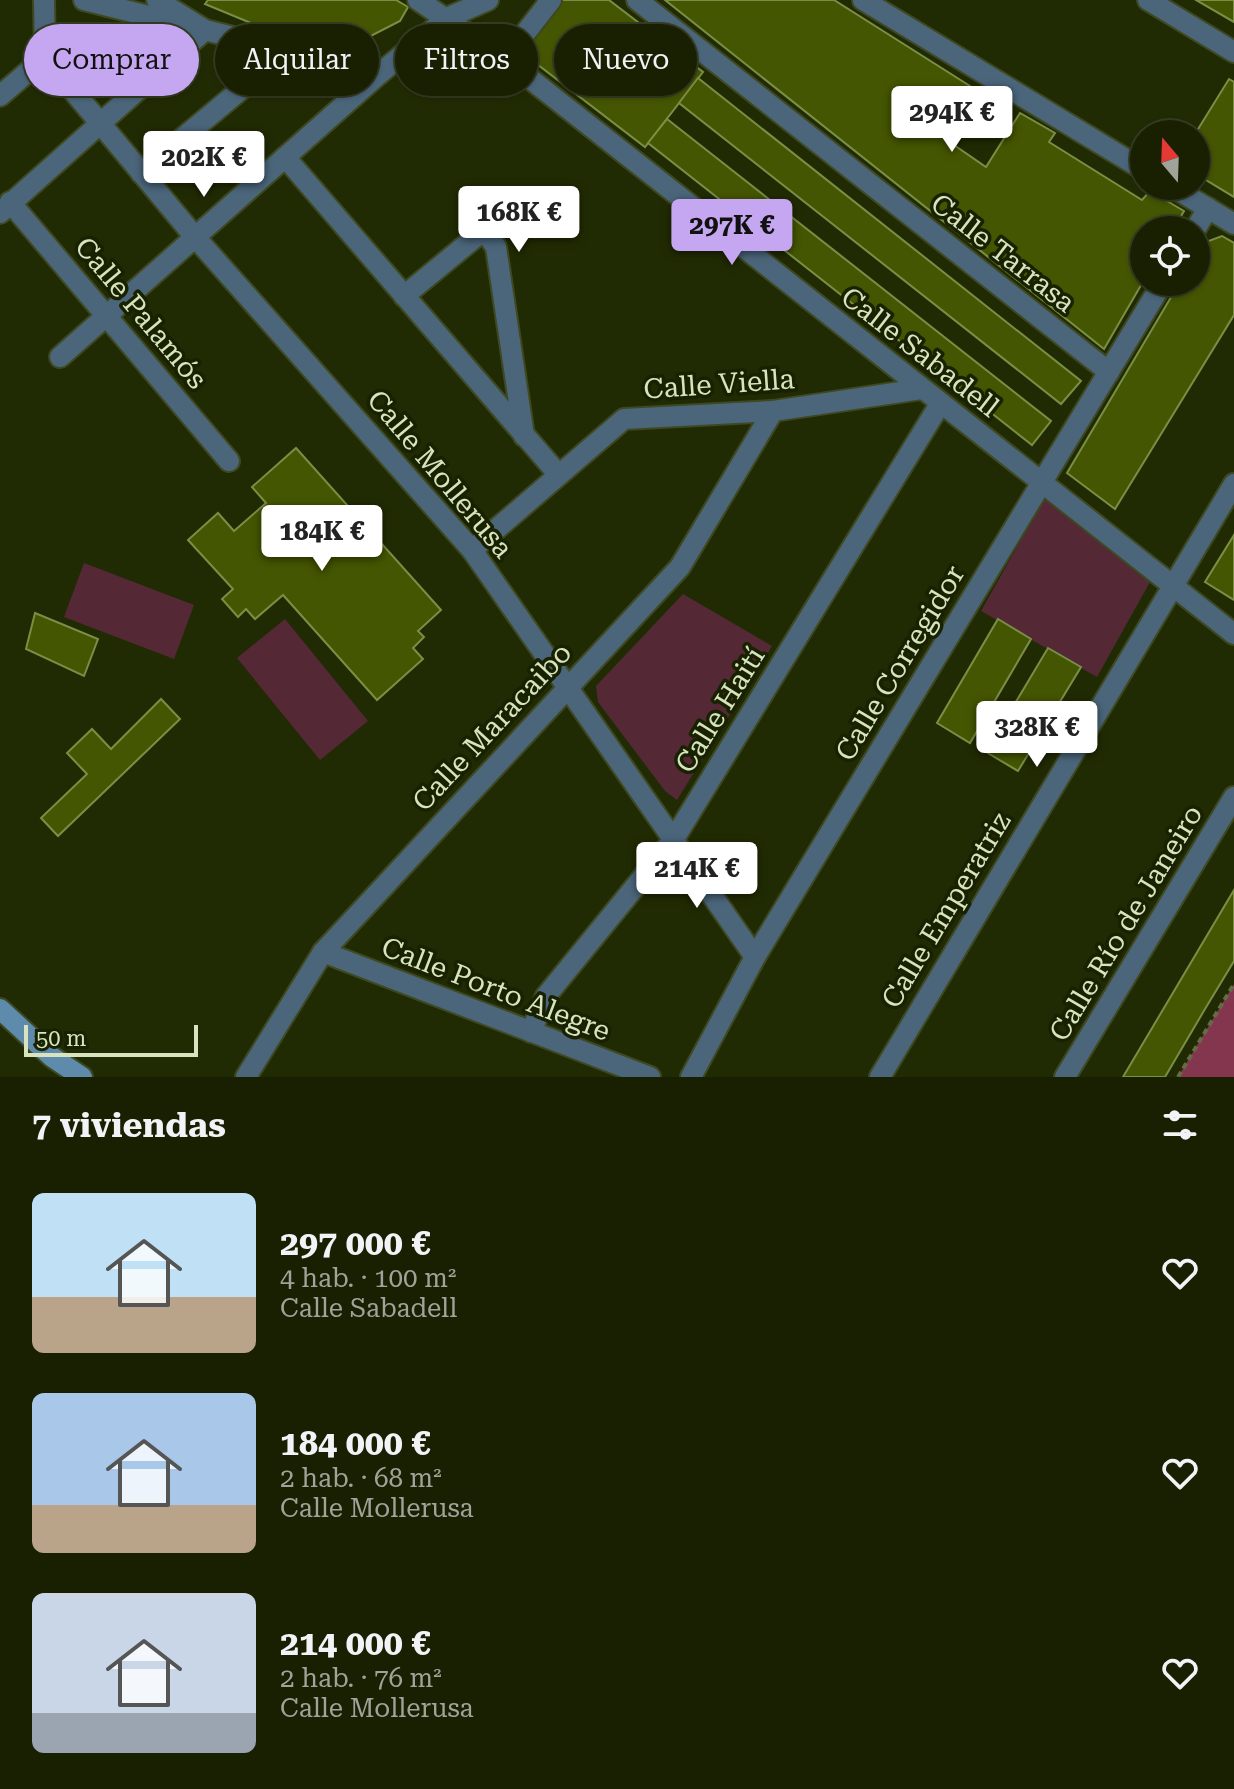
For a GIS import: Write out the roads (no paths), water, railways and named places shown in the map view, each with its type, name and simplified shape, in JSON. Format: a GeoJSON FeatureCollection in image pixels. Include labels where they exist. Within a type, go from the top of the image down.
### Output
{"type":"FeatureCollection","features":[{"type":"Feature","properties":{"kind":"street"},"geometry":{"type":"LineString","coordinates":[[44,0],[44,24]]}},
{"type":"Feature","properties":{"kind":"street"},"geometry":{"type":"LineString","coordinates":[[84,0],[215,33]]}},
{"type":"Feature","properties":{"kind":"street"},"geometry":{"type":"LineString","coordinates":[[157,0],[205,30]]}},
{"type":"Feature","properties":{"kind":"street","name":"Calle Sabadell"},"geometry":{"type":"LineString","coordinates":[[418,0],[455,24]]}},
{"type":"Feature","properties":{"kind":"street"},"geometry":{"type":"LineString","coordinates":[[379,74],[447,18],[488,0]]}},
{"type":"Feature","properties":{"kind":"street"},"geometry":{"type":"LineString","coordinates":[[532,24],[551,0]]}},
{"type":"Feature","properties":{"kind":"street","name":"Calle Tarrasa"},"geometry":{"type":"LineString","coordinates":[[637,0],[1109,372]]}},
{"type":"Feature","properties":{"kind":"street"},"geometry":{"type":"LineString","coordinates":[[863,0],[1130,162]]}},
{"type":"Feature","properties":{"kind":"street"},"geometry":{"type":"LineString","coordinates":[[1148,0],[1234,52]]}},
{"type":"Feature","properties":{"kind":"street"},"geometry":{"type":"LineString","coordinates":[[5,208],[205,30]]}},
{"type":"Feature","properties":{"kind":"street"},"geometry":{"type":"LineString","coordinates":[[0,96],[24,75]]}},
{"type":"Feature","properties":{"kind":"street","name":"Calle Sabadell"},"geometry":{"type":"LineString","coordinates":[[538,85],[1234,634]]}},
{"type":"Feature","properties":{"kind":"street","name":"Calle Mollerusa"},"geometry":{"type":"LineString","coordinates":[[76,96],[195,237],[472,550],[755,957]]}},
{"type":"Feature","properties":{"kind":"street"},"geometry":{"type":"LineString","coordinates":[[141,173],[233,96]]}},
{"type":"Feature","properties":{"kind":"street"},"geometry":{"type":"LineString","coordinates":[[60,357],[105,313],[354,96]]}},
{"type":"Feature","properties":{"kind":"street"},"geometry":{"type":"LineString","coordinates":[[285,157],[558,474]]}},
{"type":"Feature","properties":{"kind":"street"},"geometry":{"type":"LineString","coordinates":[[1195,200],[1234,224]]}},
{"type":"Feature","properties":{"kind":"street","name":"Calle Palamós"},"geometry":{"type":"LineString","coordinates":[[5,208],[105,313],[229,461]]}},
{"type":"Feature","properties":{"kind":"street"},"geometry":{"type":"LineString","coordinates":[[1203,216],[1208,208]]}},
{"type":"Feature","properties":{"kind":"street"},"geometry":{"type":"LineString","coordinates":[[404,296],[484,230],[496,247],[524,436]]}},
{"type":"Feature","properties":{"kind":"street","name":"Calle Corregidor"},"geometry":{"type":"LineString","coordinates":[[691,1077],[755,957],[1155,296]]}},
{"type":"Feature","properties":{"kind":"street","name":"Calle Viella"},"geometry":{"type":"LineString","coordinates":[[472,550],[624,419],[773,411],[921,389]]}},
{"type":"Feature","properties":{"kind":"street","name":"Calle Haití"},"geometry":{"type":"LineString","coordinates":[[531,1032],[546,996],[674,839],[940,404]]}},
{"type":"Feature","properties":{"kind":"street","name":"Calle Maracaibo"},"geometry":{"type":"LineString","coordinates":[[246,1077],[323,952],[680,567],[773,411]]}},
{"type":"Feature","properties":{"kind":"street","name":"Calle Emperatriz"},"geometry":{"type":"LineString","coordinates":[[880,1077],[1234,484]]}},
{"type":"Feature","properties":{"kind":"street","name":"Calle Río de Janeiro"},"geometry":{"type":"LineString","coordinates":[[1065,1077],[1234,797]]}},
{"type":"Feature","properties":{"kind":"street","name":"Calle Porto Alegre"},"geometry":{"type":"LineString","coordinates":[[323,952],[650,1077]]}},
{"type":"Feature","properties":{"kind":"street"},"geometry":{"type":"LineString","coordinates":[[0,1009],[52,1057],[82,1077]]}}]}
